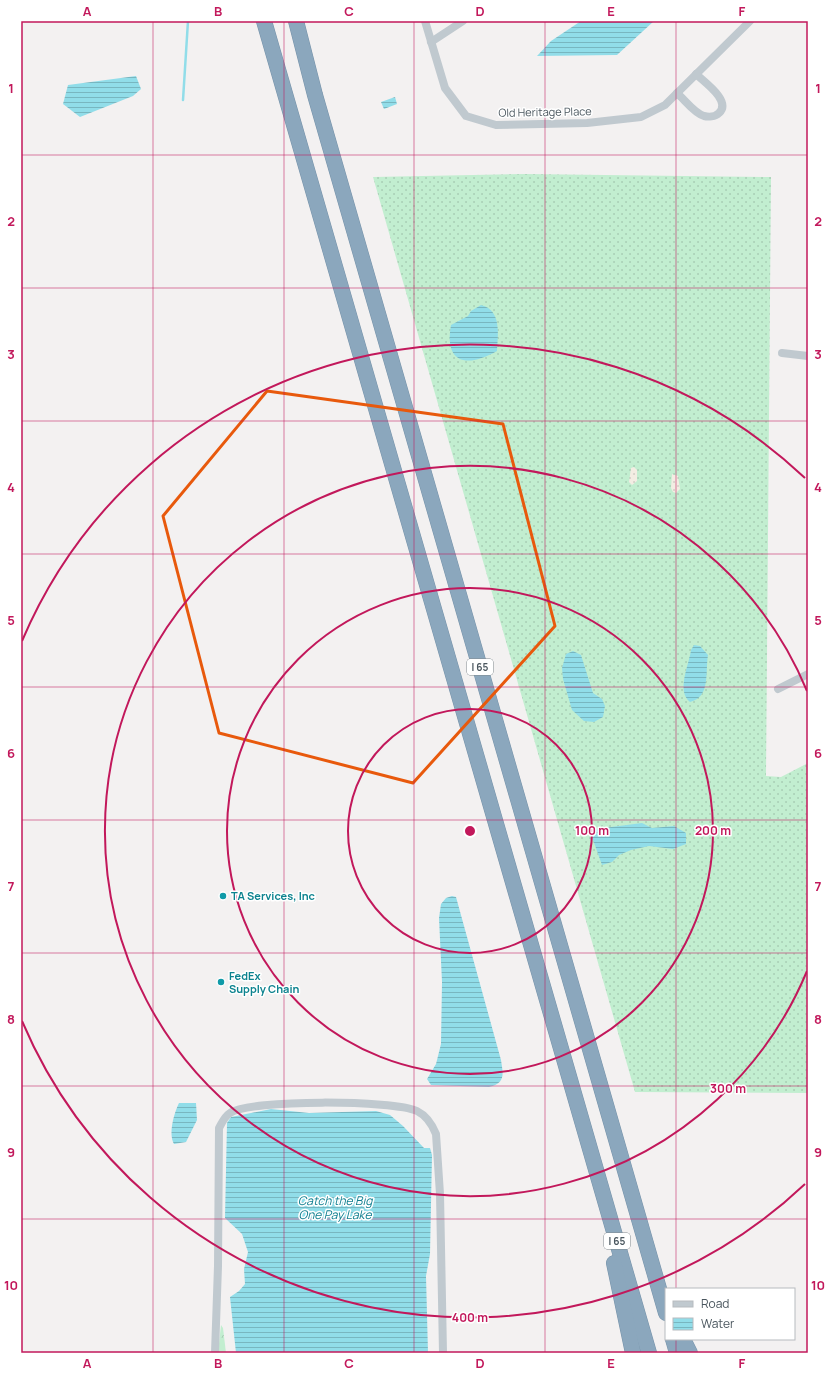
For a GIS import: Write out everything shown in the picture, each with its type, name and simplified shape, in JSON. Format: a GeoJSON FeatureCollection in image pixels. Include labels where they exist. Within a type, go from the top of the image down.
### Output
{"type":"FeatureCollection","features":[{"type":"Feature","properties":{"kind":"highway","name":"I 65"},"geometry":{"type":"LineString","coordinates":[[264,21],[649,1353]]}},
{"type":"Feature","properties":{"kind":"highway","name":"I 65"},"geometry":{"type":"LineString","coordinates":[[296,21],[329,142],[665,1310]]}},
{"type":"Feature","properties":{"kind":"highway"},"geometry":{"type":"LineString","coordinates":[[585,1129],[633,1353]]}},
{"type":"Feature","properties":{"kind":"highway"},"geometry":{"type":"LineString","coordinates":[[654,1271],[665,1297]]}},
{"type":"Feature","properties":{"kind":"highway"},"geometry":{"type":"LineString","coordinates":[[673,1340],[677,1353]]}},
{"type":"Feature","properties":{"kind":"highway"},"geometry":{"type":"LineString","coordinates":[[684,1340],[690,1353]]}},
{"type":"Feature","properties":{"kind":"street","name":"Old Heritage Place"},"geometry":{"type":"LineString","coordinates":[[425,21],[445,88],[466,116],[496,125],[587,123],[641,117],[665,105],[750,21]]}},
{"type":"Feature","properties":{"kind":"street"},"geometry":{"type":"LineString","coordinates":[[431,42],[463,21]]}},
{"type":"Feature","properties":{"kind":"street"},"geometry":{"type":"LineString","coordinates":[[677,93],[702,115],[711,116],[718,114],[723,107],[722,103],[717,95],[696,74]]}},
{"type":"Feature","properties":{"kind":"street"},"geometry":{"type":"LineString","coordinates":[[782,353],[808,356]]}},
{"type":"Feature","properties":{"kind":"street"},"geometry":{"type":"LineString","coordinates":[[778,689],[808,674]]}},
{"type":"Feature","properties":{"kind":"street"},"geometry":{"type":"LineString","coordinates":[[215,1353],[218,1266],[219,1128],[223,1120],[230,1113],[244,1108],[267,1104],[396,1106],[417,1111],[426,1117],[433,1126],[436,1134],[440,1194],[443,1353]]}},
{"type":"Feature","properties":{"kind":"highlighted area"},"geometry":{"type":"Polygon","coordinates":[[[267,391],[503,424],[555,626],[413,783],[219,733],[163,516],[267,391]]]}},
{"type":"Feature","properties":{"kind":"green space"},"geometry":{"type":"Polygon","coordinates":[[[525,174],[771,177],[766,776],[781,777],[808,763],[808,1093],[635,1092],[373,177],[525,174]]]}},
{"type":"Feature","properties":{"kind":"green space"},"geometry":{"type":"Polygon","coordinates":[[[221,1325],[223,1328],[226,1353],[218,1353],[221,1325]]]}},
{"type":"Feature","properties":{"kind":"sand"},"geometry":{"type":"Polygon","coordinates":[[[634,467],[637,470],[637,481],[632,485],[629,482],[631,468],[634,467]]]}},
{"type":"Feature","properties":{"kind":"sand"},"geometry":{"type":"Polygon","coordinates":[[[672,474],[678,476],[680,489],[676,493],[673,492],[671,488],[672,474]]]}},
{"type":"Feature","properties":{"kind":"water"},"geometry":{"type":"Polygon","coordinates":[[[581,21],[654,21],[617,55],[537,56],[551,41],[581,21]]]}},
{"type":"Feature","properties":{"kind":"water"},"geometry":{"type":"Polygon","coordinates":[[[136,76],[141,89],[133,96],[80,117],[63,104],[68,85],[136,76]]]}},
{"type":"Feature","properties":{"kind":"water"},"geometry":{"type":"Polygon","coordinates":[[[395,97],[397,104],[384,109],[381,102],[395,97]]]}},
{"type":"Feature","properties":{"kind":"water"},"geometry":{"type":"Polygon","coordinates":[[[481,305],[488,308],[496,318],[498,331],[497,351],[476,360],[467,361],[460,359],[455,355],[451,348],[451,325],[468,316],[471,311],[481,305]]]}},
{"type":"Feature","properties":{"kind":"water"},"geometry":{"type":"Polygon","coordinates":[[[694,645],[700,646],[708,655],[706,683],[704,689],[697,699],[690,702],[684,691],[684,678],[691,650],[694,645]]]}},
{"type":"Feature","properties":{"kind":"water"},"geometry":{"type":"Polygon","coordinates":[[[573,651],[581,655],[593,693],[602,699],[605,706],[603,717],[594,722],[584,721],[572,710],[563,679],[562,668],[566,654],[573,651]]]}},
{"type":"Feature","properties":{"kind":"water"},"geometry":{"type":"Polygon","coordinates":[[[642,823],[652,828],[674,826],[686,833],[686,844],[673,849],[649,846],[631,850],[619,855],[612,862],[602,865],[592,837],[596,829],[642,823]]]}},
{"type":"Feature","properties":{"kind":"water"},"geometry":{"type":"Polygon","coordinates":[[[452,896],[456,897],[501,1060],[503,1074],[501,1080],[489,1087],[431,1085],[427,1079],[436,1064],[441,1044],[442,982],[439,918],[441,904],[446,898],[452,896]]]}},
{"type":"Feature","properties":{"kind":"water"},"geometry":{"type":"Polygon","coordinates":[[[179,1103],[196,1103],[197,1120],[186,1142],[174,1144],[172,1140],[172,1129],[175,1112],[179,1103]]]}},
{"type":"Feature","properties":{"kind":"water","name":"Catch the Big One Pay Lake"},"geometry":{"type":"Polygon","coordinates":[[[271,1109],[309,1113],[376,1111],[390,1115],[424,1148],[430,1148],[432,1155],[430,1254],[426,1276],[428,1353],[236,1353],[230,1297],[239,1291],[245,1284],[244,1269],[248,1252],[242,1234],[225,1218],[227,1123],[231,1117],[271,1109]]]}},
{"type":"Feature","properties":{"kind":"waterway"},"geometry":{"type":"LineString","coordinates":[[183,100],[188,21]]}},
{"type":"Feature","properties":{"kind":"place","name":"TA Services, Inc"},"geometry":{"type":"Point","coordinates":[223,896]}},
{"type":"Feature","properties":{"kind":"place","name":"FedEx Supply Chain"},"geometry":{"type":"Point","coordinates":[221,982]}}]}
